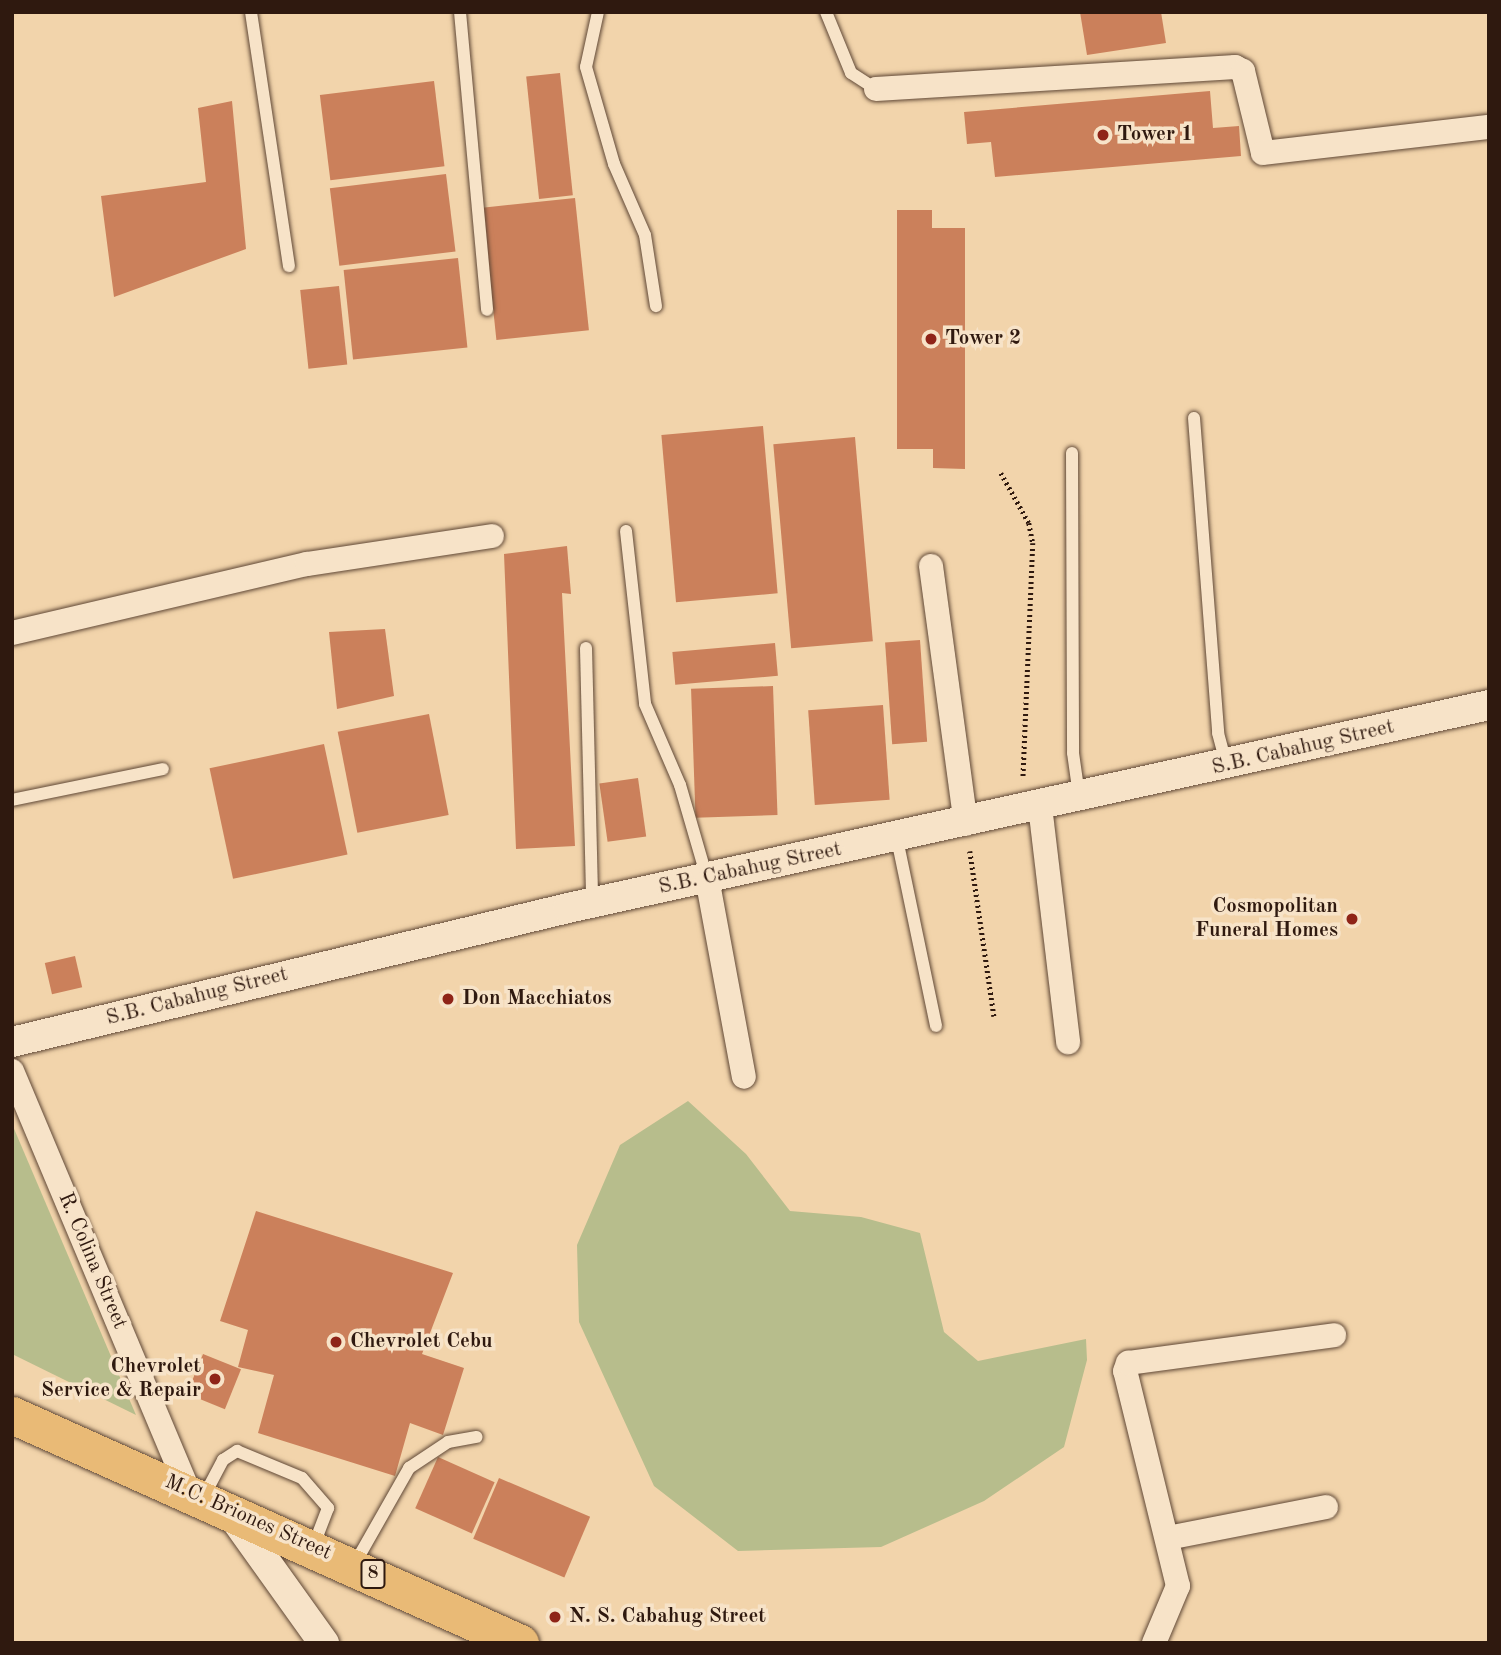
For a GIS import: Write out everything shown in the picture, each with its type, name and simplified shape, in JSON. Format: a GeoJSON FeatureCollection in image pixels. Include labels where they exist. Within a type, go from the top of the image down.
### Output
{"type":"FeatureCollection","features":[{"type":"Feature","properties":{"kind":"main road","name":"M.C. Briones Street"},"geometry":{"type":"LineString","coordinates":[[12,1415],[206,1497],[520,1643]]}},
{"type":"Feature","properties":{"kind":"street"},"geometry":{"type":"LineString","coordinates":[[876,89],[1235,67],[1242,71],[1263,153],[1489,127]]}},
{"type":"Feature","properties":{"kind":"street"},"geometry":{"type":"LineString","coordinates":[[12,633],[307,564],[492,536]]}},
{"type":"Feature","properties":{"kind":"street"},"geometry":{"type":"LineString","coordinates":[[931,566],[966,824]]}},
{"type":"Feature","properties":{"kind":"street","name":"S.B. Cabahug Street"},"geometry":{"type":"LineString","coordinates":[[12,1042],[592,903],[966,824],[1489,705]]}},
{"type":"Feature","properties":{"kind":"street"},"geometry":{"type":"LineString","coordinates":[[1041,806],[1068,1042]]}},
{"type":"Feature","properties":{"kind":"street"},"geometry":{"type":"LineString","coordinates":[[707,878],[744,1077]]}},
{"type":"Feature","properties":{"kind":"street","name":"R. Colina Street"},"geometry":{"type":"LineString","coordinates":[[12,1071],[206,1497]]}},
{"type":"Feature","properties":{"kind":"street"},"geometry":{"type":"LineString","coordinates":[[1154,1643],[1178,1586],[1125,1371],[1128,1363],[1334,1335]]}},
{"type":"Feature","properties":{"kind":"street"},"geometry":{"type":"LineString","coordinates":[[206,1497],[324,1643]]}},
{"type":"Feature","properties":{"kind":"street"},"geometry":{"type":"LineString","coordinates":[[1168,1538],[1326,1507]]}},
{"type":"Feature","properties":{"kind":"lane"},"geometry":{"type":"LineString","coordinates":[[251,12],[289,266]]}},
{"type":"Feature","properties":{"kind":"lane"},"geometry":{"type":"LineString","coordinates":[[460,12],[487,310]]}},
{"type":"Feature","properties":{"kind":"lane"},"geometry":{"type":"LineString","coordinates":[[598,12],[586,67],[614,164],[645,235],[656,306]]}},
{"type":"Feature","properties":{"kind":"lane"},"geometry":{"type":"LineString","coordinates":[[826,12],[850,73],[876,89]]}},
{"type":"Feature","properties":{"kind":"lane"},"geometry":{"type":"LineString","coordinates":[[1194,418],[1218,733],[1227,766]]}},
{"type":"Feature","properties":{"kind":"lane"},"geometry":{"type":"LineString","coordinates":[[1072,453],[1073,753],[1080,798]]}},
{"type":"Feature","properties":{"kind":"lane"},"geometry":{"type":"LineString","coordinates":[[626,531],[645,704],[680,785],[707,878]]}},
{"type":"Feature","properties":{"kind":"lane"},"geometry":{"type":"LineString","coordinates":[[586,648],[592,903]]}},
{"type":"Feature","properties":{"kind":"lane"},"geometry":{"type":"LineString","coordinates":[[12,800],[163,769]]}},
{"type":"Feature","properties":{"kind":"lane"},"geometry":{"type":"LineString","coordinates":[[897,839],[936,1026]]}},
{"type":"Feature","properties":{"kind":"lane"},"geometry":{"type":"LineString","coordinates":[[354,1566],[409,1468],[447,1442],[477,1437]]}},
{"type":"Feature","properties":{"kind":"lane"},"geometry":{"type":"LineString","coordinates":[[206,1497],[223,1460],[237,1451],[292,1473],[324,1497],[328,1508],[313,1547]]}},
{"type":"Feature","properties":{"kind":"path"},"geometry":{"type":"LineString","coordinates":[[1001,473],[1029,523],[1033,543],[1023,779]]}},
{"type":"Feature","properties":{"kind":"path"},"geometry":{"type":"LineString","coordinates":[[966,824],[994,1016]]}},
{"type":"Feature","properties":{"kind":"green space"},"geometry":{"type":"Polygon","coordinates":[[[688,1101],[746,1154],[790,1211],[861,1217],[920,1233],[944,1332],[978,1361],[1086,1339],[1087,1360],[1064,1447],[984,1501],[881,1547],[738,1551],[654,1486],[579,1322],[577,1245],[620,1145],[688,1101]]]}},
{"type":"Feature","properties":{"kind":"green space"},"geometry":{"type":"Polygon","coordinates":[[[12,1124],[136,1415],[12,1354],[12,1124]]]}},
{"type":"Feature","properties":{"kind":"building"},"geometry":{"type":"Polygon","coordinates":[[[1080,12],[1161,12],[1166,43],[1087,55],[1080,12]]]}},
{"type":"Feature","properties":{"kind":"building"},"geometry":{"type":"Polygon","coordinates":[[[560,73],[573,195],[539,199],[526,77],[560,73]]]}},
{"type":"Feature","properties":{"kind":"building"},"geometry":{"type":"Polygon","coordinates":[[[434,81],[444,166],[330,180],[320,95],[434,81]]]}},
{"type":"Feature","properties":{"kind":"building","name":"Tower 1"},"geometry":{"type":"Polygon","coordinates":[[[1210,91],[1213,128],[1239,126],[1241,156],[995,177],[991,142],[967,144],[964,112],[1210,91]]]}},
{"type":"Feature","properties":{"kind":"building"},"geometry":{"type":"Polygon","coordinates":[[[232,101],[246,249],[114,297],[101,196],[206,182],[198,108],[232,101]]]}},
{"type":"Feature","properties":{"kind":"building"},"geometry":{"type":"Polygon","coordinates":[[[446,174],[456,251],[339,266],[330,188],[446,174]]]}},
{"type":"Feature","properties":{"kind":"building"},"geometry":{"type":"Polygon","coordinates":[[[575,198],[589,330],[496,340],[483,208],[575,198]]]}},
{"type":"Feature","properties":{"kind":"building","name":"Tower 2"},"geometry":{"type":"Polygon","coordinates":[[[897,210],[932,210],[932,228],[965,228],[965,469],[933,468],[933,449],[897,449],[897,210]]]}},
{"type":"Feature","properties":{"kind":"building"},"geometry":{"type":"Polygon","coordinates":[[[458,258],[467,348],[353,360],[344,270],[458,258]]]}},
{"type":"Feature","properties":{"kind":"building"},"geometry":{"type":"Polygon","coordinates":[[[339,286],[347,365],[308,369],[300,290],[339,286]]]}},
{"type":"Feature","properties":{"kind":"building"},"geometry":{"type":"Polygon","coordinates":[[[763,426],[778,593],[676,602],[661,435],[763,426]]]}},
{"type":"Feature","properties":{"kind":"building"},"geometry":{"type":"Polygon","coordinates":[[[855,437],[873,641],[791,648],[773,444],[855,437]]]}},
{"type":"Feature","properties":{"kind":"building"},"geometry":{"type":"Polygon","coordinates":[[[567,546],[571,594],[562,593],[575,846],[516,849],[504,554],[567,546]]]}},
{"type":"Feature","properties":{"kind":"building"},"geometry":{"type":"Polygon","coordinates":[[[385,629],[394,696],[337,709],[329,632],[385,629]]]}},
{"type":"Feature","properties":{"kind":"building"},"geometry":{"type":"Polygon","coordinates":[[[920,640],[927,742],[892,744],[885,642],[920,640]]]}},
{"type":"Feature","properties":{"kind":"building"},"geometry":{"type":"Polygon","coordinates":[[[775,643],[778,676],[675,685],[672,652],[775,643]]]}},
{"type":"Feature","properties":{"kind":"building"},"geometry":{"type":"Polygon","coordinates":[[[773,686],[778,815],[696,818],[691,689],[773,686]]]}},
{"type":"Feature","properties":{"kind":"building"},"geometry":{"type":"Polygon","coordinates":[[[883,705],[890,800],[815,805],[808,710],[883,705]]]}},
{"type":"Feature","properties":{"kind":"building"},"geometry":{"type":"Polygon","coordinates":[[[429,714],[449,815],[357,833],[338,732],[429,714]]]}},
{"type":"Feature","properties":{"kind":"building"},"geometry":{"type":"Polygon","coordinates":[[[324,744],[347,855],[233,879],[210,768],[324,744]]]}},
{"type":"Feature","properties":{"kind":"building"},"geometry":{"type":"Polygon","coordinates":[[[638,778],[646,836],[608,842],[599,783],[638,778]]]}},
{"type":"Feature","properties":{"kind":"building"},"geometry":{"type":"Polygon","coordinates":[[[75,956],[82,987],[52,994],[45,963],[75,956]]]}},
{"type":"Feature","properties":{"kind":"building","name":"Chevrolet Cebu"},"geometry":{"type":"Polygon","coordinates":[[[256,1211],[453,1273],[422,1354],[464,1368],[443,1435],[410,1423],[395,1476],[258,1433],[274,1375],[238,1367],[248,1330],[220,1321],[256,1211]]]}},
{"type":"Feature","properties":{"kind":"building"},"geometry":{"type":"Polygon","coordinates":[[[203,1354],[241,1369],[225,1409],[187,1394],[203,1354]]]}},
{"type":"Feature","properties":{"kind":"building"},"geometry":{"type":"Polygon","coordinates":[[[438,1457],[495,1482],[472,1533],[415,1508],[438,1457]]]}},
{"type":"Feature","properties":{"kind":"building"},"geometry":{"type":"Polygon","coordinates":[[[499,1478],[590,1517],[564,1577],[473,1539],[499,1478]]]}},
{"type":"Feature","properties":{"kind":"place","name":"Tower 1"},"geometry":{"type":"Point","coordinates":[1103,135]}},
{"type":"Feature","properties":{"kind":"place","name":"Tower 2"},"geometry":{"type":"Point","coordinates":[931,339]}},
{"type":"Feature","properties":{"kind":"place","name":"Cosmopolitan Funeral Homes"},"geometry":{"type":"Point","coordinates":[1352,919]}},
{"type":"Feature","properties":{"kind":"place","name":"Don Macchiatos"},"geometry":{"type":"Point","coordinates":[448,999]}},
{"type":"Feature","properties":{"kind":"place","name":"Chevrolet Cebu"},"geometry":{"type":"Point","coordinates":[336,1342]}},
{"type":"Feature","properties":{"kind":"place","name":"Chevrolet Service & Repair"},"geometry":{"type":"Point","coordinates":[215,1379]}},
{"type":"Feature","properties":{"kind":"place","name":"N. S. Cabahug Street"},"geometry":{"type":"Point","coordinates":[555,1617]}}]}
